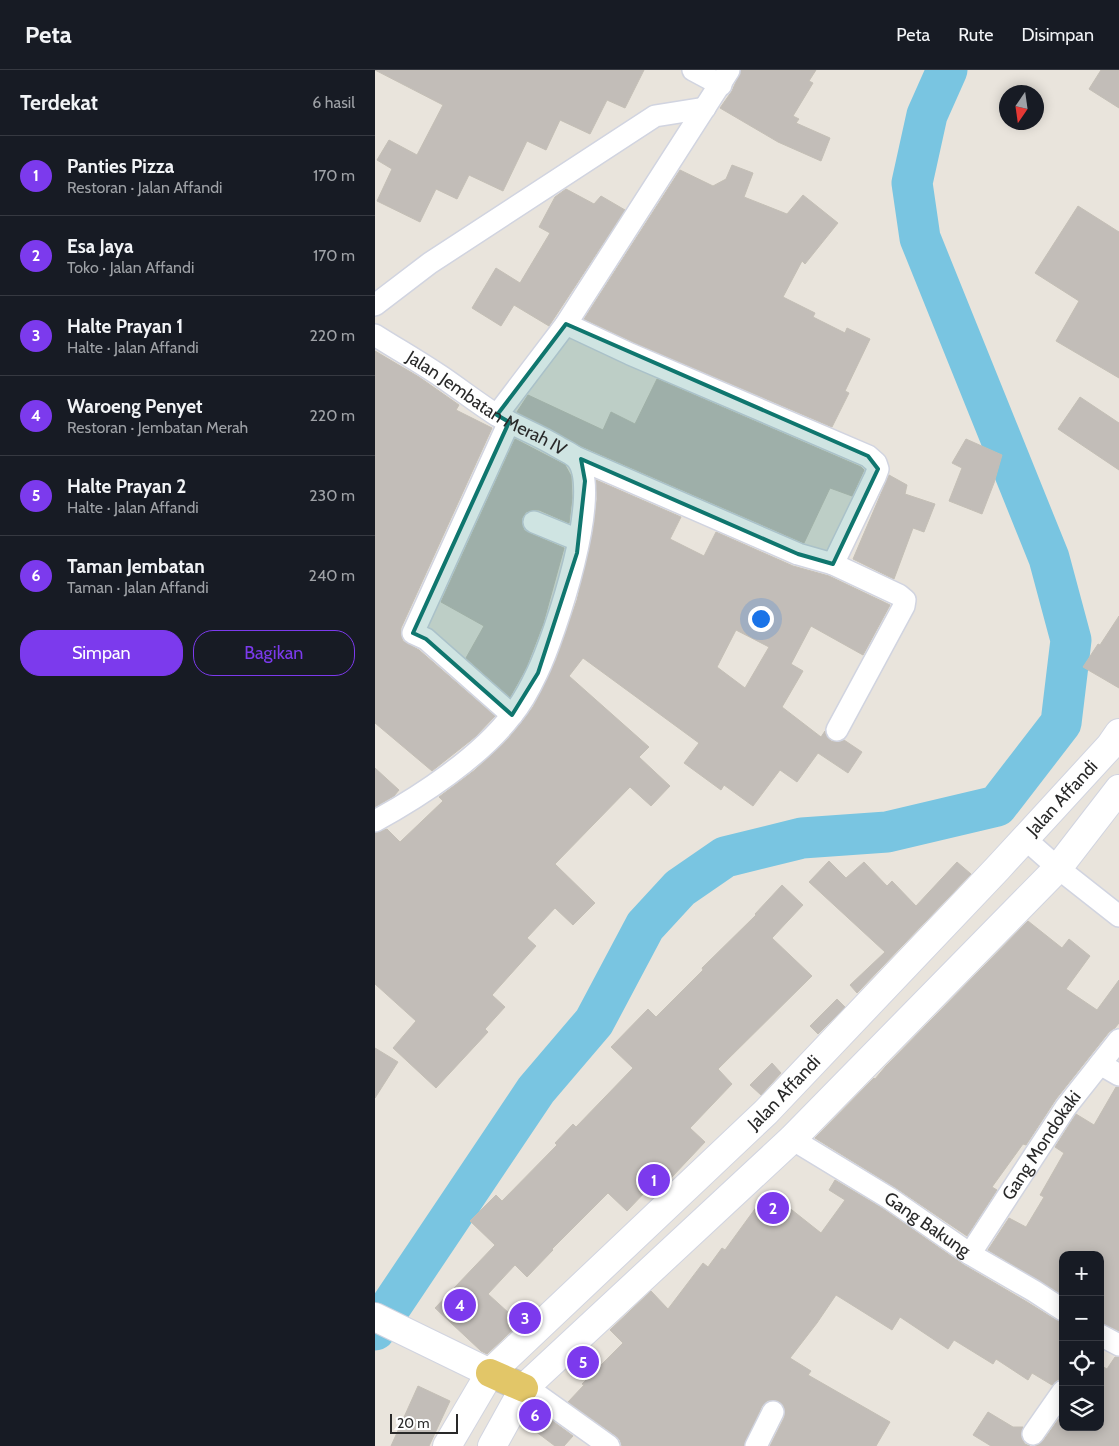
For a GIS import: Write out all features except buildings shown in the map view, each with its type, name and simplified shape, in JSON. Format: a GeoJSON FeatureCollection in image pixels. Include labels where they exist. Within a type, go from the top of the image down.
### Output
{"type":"FeatureCollection","features":[{"type":"Feature","properties":{"kind":"main road","name":"Jalan Affandi"},"geometry":{"type":"LineString","coordinates":[[447,1446],[490,1373],[765,1112],[997,869],[1110,746],[1119,733]]}},
{"type":"Feature","properties":{"kind":"main road","name":"Jalan Affandi"},"geometry":{"type":"LineString","coordinates":[[492,1446],[524,1388],[792,1139],[1057,868],[1119,789]]}},
{"type":"Feature","properties":{"kind":"main road"},"geometry":{"type":"LineString","coordinates":[[375,1317],[524,1388]]}},
{"type":"Feature","properties":{"kind":"street"},"geometry":{"type":"LineString","coordinates":[[512,715],[426,639],[413,633],[503,419],[725,78],[693,70]]}},
{"type":"Feature","properties":{"kind":"street"},"geometry":{"type":"LineString","coordinates":[[375,305],[430,263],[655,116],[705,108]]}},
{"type":"Feature","properties":{"kind":"street"},"geometry":{"type":"LineString","coordinates":[[565,324],[630,354],[868,456],[875,461],[877,469],[875,477],[833,564]]}},
{"type":"Feature","properties":{"kind":"street","name":"Jalan Jembatan Merah IV"},"geometry":{"type":"LineString","coordinates":[[375,335],[441,376],[503,419],[575,457],[583,469],[585,481],[583,516],[574,562],[551,640],[527,694],[497,732],[454,769],[406,804],[375,821]]}},
{"type":"Feature","properties":{"kind":"street"},"geometry":{"type":"LineString","coordinates":[[575,457],[798,554],[833,564],[899,595],[905,600],[904,606],[837,730]]}},
{"type":"Feature","properties":{"kind":"street"},"geometry":{"type":"LineString","coordinates":[[534,522],[579,540]]}},
{"type":"Feature","properties":{"kind":"street"},"geometry":{"type":"LineString","coordinates":[[1024,838],[1057,868],[1119,916]]}},
{"type":"Feature","properties":{"kind":"street","name":"Gang Mondokaki"},"geometry":{"type":"LineString","coordinates":[[970,1254],[1066,1107],[1119,1040]]}},
{"type":"Feature","properties":{"kind":"street"},"geometry":{"type":"LineString","coordinates":[[1100,1064],[1119,1075]]}},
{"type":"Feature","properties":{"kind":"street","name":"Gang Bakung"},"geometry":{"type":"LineString","coordinates":[[792,1139],[889,1198],[970,1254],[1059,1307]]}},
{"type":"Feature","properties":{"kind":"street"},"geometry":{"type":"LineString","coordinates":[[524,1388],[539,1396],[609,1446]]}},
{"type":"Feature","properties":{"kind":"street"},"geometry":{"type":"LineString","coordinates":[[1033,1434],[1059,1398]]}},
{"type":"Feature","properties":{"kind":"street"},"geometry":{"type":"LineString","coordinates":[[756,1446],[773,1412]]}},
{"type":"Feature","properties":{"kind":"highlighted area"},"geometry":{"type":"Polygon","coordinates":[[[566,324],[868,456],[878,469],[833,564],[798,554],[581,459],[585,481],[577,553],[538,673],[512,715],[426,639],[413,633],[509,422],[497,415],[566,324]]]}},
{"type":"Feature","properties":{"kind":"green space"},"geometry":{"type":"Polygon","coordinates":[[[540,1402],[548,1409],[531,1428],[523,1422],[540,1402]]]}},
{"type":"Feature","properties":{"kind":"waterway"},"geometry":{"type":"LineString","coordinates":[[375,1330],[536,1090],[594,1022],[645,926],[680,888],[725,857],[802,838],[887,832],[997,806],[1061,723],[1071,640],[1049,558],[920,238],[912,183],[927,115],[947,70]]}},
{"type":"Feature","properties":{"kind":"place","name":"Panties Pizza"},"geometry":{"type":"Point","coordinates":[654,1180]}},
{"type":"Feature","properties":{"kind":"place","name":"Esa Jaya"},"geometry":{"type":"Point","coordinates":[773,1208]}},
{"type":"Feature","properties":{"kind":"place","name":"Waroeng Penyet"},"geometry":{"type":"Point","coordinates":[460,1305]}},
{"type":"Feature","properties":{"kind":"place","name":"Halte Prayan 1"},"geometry":{"type":"Point","coordinates":[525,1318]}},
{"type":"Feature","properties":{"kind":"place","name":"Halte Prayan 2"},"geometry":{"type":"Point","coordinates":[583,1362]}},
{"type":"Feature","properties":{"kind":"place","name":"Taman Jembatan"},"geometry":{"type":"Point","coordinates":[535,1415]}}]}
